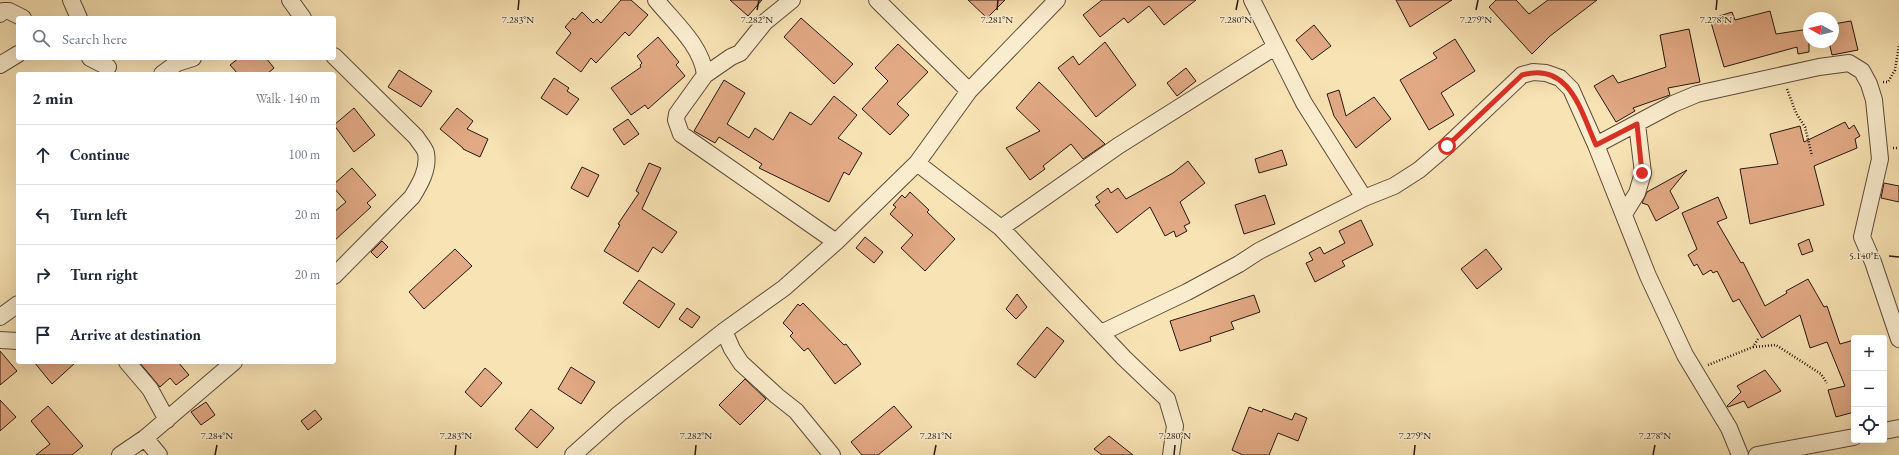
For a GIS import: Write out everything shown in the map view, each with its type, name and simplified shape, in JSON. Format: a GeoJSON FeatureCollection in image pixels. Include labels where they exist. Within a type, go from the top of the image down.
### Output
{"type":"FeatureCollection","features":[{"type":"Feature","properties":{"kind":"street"},"geometry":{"type":"LineString","coordinates":[[70,0],[78,16]]}},
{"type":"Feature","properties":{"kind":"street"},"geometry":{"type":"LineString","coordinates":[[290,0],[302,16]]}},
{"type":"Feature","properties":{"kind":"street"},"geometry":{"type":"LineString","coordinates":[[656,0],[696,49],[704,63],[705,75]]}},
{"type":"Feature","properties":{"kind":"street"},"geometry":{"type":"LineString","coordinates":[[792,0],[765,22],[740,53],[731,57],[705,75],[677,114],[676,120],[681,134],[836,242]]}},
{"type":"Feature","properties":{"kind":"street"},"geometry":{"type":"LineString","coordinates":[[878,0],[969,91]]}},
{"type":"Feature","properties":{"kind":"street"},"geometry":{"type":"LineString","coordinates":[[573,455],[619,414],[724,332],[784,288],[836,242],[917,163],[969,91],[1057,0]]}},
{"type":"Feature","properties":{"kind":"street"},"geometry":{"type":"LineString","coordinates":[[1252,0],[1304,103],[1364,198]]}},
{"type":"Feature","properties":{"kind":"street"},"geometry":{"type":"LineString","coordinates":[[0,14],[3,11],[9,11],[19,16]]}},
{"type":"Feature","properties":{"kind":"street"},"geometry":{"type":"LineString","coordinates":[[1001,228],[1118,146],[1275,47]]}},
{"type":"Feature","properties":{"kind":"street"},"geometry":{"type":"LineString","coordinates":[[0,65],[16,55]]}},
{"type":"Feature","properties":{"kind":"street"},"geometry":{"type":"LineString","coordinates":[[336,58],[416,137],[426,152],[426,165],[422,182],[412,197],[336,274]]}},
{"type":"Feature","properties":{"kind":"street"},"geometry":{"type":"LineString","coordinates":[[94,60],[108,66]]}},
{"type":"Feature","properties":{"kind":"street"},"geometry":{"type":"LineString","coordinates":[[165,72],[177,63],[187,60]]}},
{"type":"Feature","properties":{"kind":"street"},"geometry":{"type":"LineString","coordinates":[[1596,145],[1673,104],[1697,94],[1819,67],[1849,63],[1862,71],[1869,84],[1874,100],[1880,159],[1862,237],[1873,262],[1899,339]]}},
{"type":"Feature","properties":{"kind":"street"},"geometry":{"type":"LineString","coordinates":[[1102,333],[1187,292],[1239,264],[1259,251],[1364,198],[1394,186],[1419,170],[1447,146],[1522,75],[1533,72],[1560,78],[1571,89],[1596,145],[1648,276],[1685,355],[1729,428],[1740,455]]}},
{"type":"Feature","properties":{"kind":"street"},"geometry":{"type":"LineString","coordinates":[[1624,214],[1637,193],[1642,173],[1637,124]]}},
{"type":"Feature","properties":{"kind":"street"},"geometry":{"type":"LineString","coordinates":[[917,163],[1001,228],[1167,399],[1175,426],[1171,455]]}},
{"type":"Feature","properties":{"kind":"street"},"geometry":{"type":"LineString","coordinates":[[0,317],[16,305]]}},
{"type":"Feature","properties":{"kind":"street"},"geometry":{"type":"LineString","coordinates":[[724,332],[741,363],[796,411],[832,455]]}},
{"type":"Feature","properties":{"kind":"street"},"geometry":{"type":"LineString","coordinates":[[0,340],[16,341]]}},
{"type":"Feature","properties":{"kind":"street"},"geometry":{"type":"LineString","coordinates":[[129,364],[150,389],[167,420]]}},
{"type":"Feature","properties":{"kind":"street"},"geometry":{"type":"LineString","coordinates":[[120,455],[145,438],[232,364]]}},
{"type":"Feature","properties":{"kind":"street"},"geometry":{"type":"LineString","coordinates":[[1887,430],[1899,428]]}},
{"type":"Feature","properties":{"kind":"street"},"geometry":{"type":"LineString","coordinates":[[145,438],[159,455]]}},
{"type":"Feature","properties":{"kind":"street"},"geometry":{"type":"LineString","coordinates":[[1757,455],[1851,438]]}},
{"type":"Feature","properties":{"kind":"path"},"geometry":{"type":"LineString","coordinates":[[1869,84],[1888,82],[1895,70],[1899,45]]}},
{"type":"Feature","properties":{"kind":"path"},"geometry":{"type":"LineString","coordinates":[[1782,75],[1796,113],[1805,127],[1812,156]]}},
{"type":"Feature","properties":{"kind":"path"},"geometry":{"type":"LineString","coordinates":[[1753,347],[1758,339]]}},
{"type":"Feature","properties":{"kind":"path"},"geometry":{"type":"LineString","coordinates":[[1694,370],[1753,347],[1776,345],[1821,374],[1827,383]]}},
{"type":"Feature","properties":{"kind":"building"},"geometry":{"type":"Polygon","coordinates":[[[621,0],[631,0],[648,15],[629,36],[625,32],[596,63],[591,58],[581,72],[556,53],[571,33],[565,27],[573,18],[575,20],[582,12],[593,23],[597,19],[601,23],[621,0]]]}},
{"type":"Feature","properties":{"kind":"building"},"geometry":{"type":"Polygon","coordinates":[[[730,0],[762,0],[748,16],[730,0]]]}},
{"type":"Feature","properties":{"kind":"building"},"geometry":{"type":"Polygon","coordinates":[[[968,0],[1005,0],[987,18],[968,0]]]}},
{"type":"Feature","properties":{"kind":"building"},"geometry":{"type":"Polygon","coordinates":[[[1102,0],[1196,0],[1164,25],[1149,6],[1128,23],[1124,18],[1100,37],[1083,15],[1102,0]]]}},
{"type":"Feature","properties":{"kind":"building"},"geometry":{"type":"Polygon","coordinates":[[[1396,0],[1452,0],[1410,27],[1396,0]]]}},
{"type":"Feature","properties":{"kind":"building"},"geometry":{"type":"Polygon","coordinates":[[[1496,0],[1516,0],[1529,14],[1548,0],[1597,0],[1550,36],[1532,54],[1489,7],[1496,0]]]}},
{"type":"Feature","properties":{"kind":"building"},"geometry":{"type":"Polygon","coordinates":[[[1770,11],[1776,34],[1803,30],[1803,48],[1809,48],[1809,52],[1798,54],[1797,47],[1724,67],[1710,19],[1732,12],[1735,20],[1770,11]]]}},
{"type":"Feature","properties":{"kind":"building"},"geometry":{"type":"Polygon","coordinates":[[[801,18],[853,64],[834,84],[784,37],[801,18]]]}},
{"type":"Feature","properties":{"kind":"building"},"geometry":{"type":"Polygon","coordinates":[[[1851,21],[1858,50],[1832,55],[1830,48],[1839,48],[1839,23],[1851,21]]]}},
{"type":"Feature","properties":{"kind":"building"},"geometry":{"type":"Polygon","coordinates":[[[1314,25],[1331,46],[1312,60],[1296,40],[1314,25]]]}},
{"type":"Feature","properties":{"kind":"building"},"geometry":{"type":"Polygon","coordinates":[[[1689,29],[1700,82],[1668,88],[1670,95],[1633,108],[1635,111],[1616,122],[1594,86],[1613,75],[1618,83],[1666,67],[1660,35],[1689,29]]]}},
{"type":"Feature","properties":{"kind":"building"},"geometry":{"type":"Polygon","coordinates":[[[658,37],[679,62],[676,65],[685,76],[648,109],[645,105],[631,115],[611,88],[641,67],[640,65],[642,63],[637,56],[658,37]]]}},
{"type":"Feature","properties":{"kind":"building"},"geometry":{"type":"Polygon","coordinates":[[[1455,39],[1475,71],[1441,93],[1454,115],[1429,130],[1400,80],[1437,58],[1433,53],[1455,39]]]}},
{"type":"Feature","properties":{"kind":"building"},"geometry":{"type":"Polygon","coordinates":[[[1105,42],[1136,85],[1096,117],[1058,68],[1073,56],[1079,65],[1105,42]]]}},
{"type":"Feature","properties":{"kind":"building"},"geometry":{"type":"Polygon","coordinates":[[[898,44],[928,72],[897,104],[909,115],[890,135],[862,109],[888,81],[875,68],[898,44]]]}},
{"type":"Feature","properties":{"kind":"building"},"geometry":{"type":"Polygon","coordinates":[[[236,60],[268,60],[274,68],[269,72],[236,72],[230,65],[236,60]]]}},
{"type":"Feature","properties":{"kind":"building"},"geometry":{"type":"Polygon","coordinates":[[[1186,68],[1196,81],[1177,96],[1167,83],[1186,68]]]}},
{"type":"Feature","properties":{"kind":"building"},"geometry":{"type":"Polygon","coordinates":[[[399,70],[432,91],[421,107],[388,87],[399,70]]]}},
{"type":"Feature","properties":{"kind":"building"},"geometry":{"type":"Polygon","coordinates":[[[554,78],[569,88],[567,91],[579,99],[567,115],[541,98],[554,78]]]}},
{"type":"Feature","properties":{"kind":"building"},"geometry":{"type":"Polygon","coordinates":[[[724,80],[745,93],[727,124],[749,138],[755,128],[773,140],[790,112],[811,125],[834,96],[857,115],[838,138],[862,153],[849,175],[844,172],[829,202],[759,168],[762,164],[719,137],[715,143],[694,131],[724,80]]]}},
{"type":"Feature","properties":{"kind":"building"},"geometry":{"type":"Polygon","coordinates":[[[1039,82],[1105,144],[1083,159],[1071,144],[1043,166],[1045,169],[1030,180],[1006,148],[1040,131],[1016,108],[1039,82]]]}},
{"type":"Feature","properties":{"kind":"building"},"geometry":{"type":"Polygon","coordinates":[[[1339,90],[1346,116],[1374,97],[1391,119],[1356,148],[1334,116],[1327,94],[1339,90]]]}},
{"type":"Feature","properties":{"kind":"building"},"geometry":{"type":"Polygon","coordinates":[[[354,108],[375,135],[354,152],[336,128],[336,123],[354,108]]]}},
{"type":"Feature","properties":{"kind":"building"},"geometry":{"type":"Polygon","coordinates":[[[457,108],[473,121],[467,129],[488,139],[480,157],[463,149],[440,129],[457,108]]]}},
{"type":"Feature","properties":{"kind":"building"},"geometry":{"type":"Polygon","coordinates":[[[628,119],[639,134],[624,145],[613,129],[628,119]]]}},
{"type":"Feature","properties":{"kind":"building"},"geometry":{"type":"Polygon","coordinates":[[[1845,122],[1849,129],[1854,125],[1860,136],[1855,139],[1857,148],[1814,166],[1824,205],[1750,224],[1740,169],[1778,164],[1770,134],[1800,126],[1804,142],[1845,122]]]}},
{"type":"Feature","properties":{"kind":"building"},"geometry":{"type":"Polygon","coordinates":[[[1282,150],[1287,165],[1259,173],[1255,159],[1282,150]]]}},
{"type":"Feature","properties":{"kind":"building"},"geometry":{"type":"Polygon","coordinates":[[[1188,161],[1205,183],[1180,202],[1190,223],[1184,226],[1187,231],[1176,237],[1174,231],[1165,236],[1150,207],[1117,233],[1095,205],[1100,202],[1096,197],[1108,188],[1111,193],[1118,188],[1126,199],[1173,173],[1188,161]]]}},
{"type":"Feature","properties":{"kind":"building"},"geometry":{"type":"Polygon","coordinates":[[[649,163],[661,168],[642,209],[677,232],[662,253],[653,247],[638,272],[604,251],[620,225],[618,224],[639,193],[636,191],[649,163]]]}},
{"type":"Feature","properties":{"kind":"building"},"geometry":{"type":"Polygon","coordinates":[[[582,167],[599,175],[588,197],[571,188],[582,167]]]}},
{"type":"Feature","properties":{"kind":"building"},"geometry":{"type":"Polygon","coordinates":[[[352,168],[376,195],[367,203],[371,207],[336,239],[336,210],[346,202],[336,190],[336,182],[352,168]]]}},
{"type":"Feature","properties":{"kind":"building"},"geometry":{"type":"Polygon","coordinates":[[[1687,170],[1670,191],[1679,208],[1656,221],[1648,205],[1642,203],[1647,192],[1687,170]]]}},
{"type":"Feature","properties":{"kind":"building"},"geometry":{"type":"Polygon","coordinates":[[[1884,183],[1899,186],[1899,202],[1881,198],[1884,183]]]}},
{"type":"Feature","properties":{"kind":"building"},"geometry":{"type":"Polygon","coordinates":[[[910,192],[929,210],[927,212],[955,239],[925,271],[901,248],[913,235],[890,214],[896,207],[893,205],[902,195],[905,198],[910,192]]]}},
{"type":"Feature","properties":{"kind":"building"},"geometry":{"type":"Polygon","coordinates":[[[1265,195],[1275,224],[1244,234],[1235,205],[1265,195]]]}},
{"type":"Feature","properties":{"kind":"building"},"geometry":{"type":"Polygon","coordinates":[[[1718,197],[1727,218],[1717,222],[1741,263],[1743,262],[1765,306],[1787,293],[1786,291],[1808,279],[1824,307],[1827,306],[1840,344],[1851,341],[1851,413],[1836,417],[1828,390],[1845,386],[1827,342],[1810,348],[1800,315],[1762,338],[1739,299],[1733,302],[1717,271],[1713,273],[1711,270],[1703,275],[1697,264],[1694,266],[1688,255],[1697,249],[1682,213],[1718,197]]]}},
{"type":"Feature","properties":{"kind":"building"},"geometry":{"type":"Polygon","coordinates":[[[1361,220],[1373,245],[1342,261],[1345,266],[1315,282],[1306,263],[1313,260],[1309,253],[1320,247],[1324,254],[1345,243],[1339,231],[1361,220]]]}},
{"type":"Feature","properties":{"kind":"building"},"geometry":{"type":"Polygon","coordinates":[[[865,237],[883,252],[874,263],[856,248],[865,237]]]}},
{"type":"Feature","properties":{"kind":"building"},"geometry":{"type":"Polygon","coordinates":[[[1809,239],[1813,251],[1802,255],[1798,244],[1809,239]]]}},
{"type":"Feature","properties":{"kind":"building"},"geometry":{"type":"Polygon","coordinates":[[[382,241],[388,247],[377,258],[371,252],[382,241]]]}},
{"type":"Feature","properties":{"kind":"building"},"geometry":{"type":"Polygon","coordinates":[[[455,249],[472,266],[424,309],[409,292],[455,249]]]}},
{"type":"Feature","properties":{"kind":"building"},"geometry":{"type":"Polygon","coordinates":[[[1486,249],[1502,269],[1477,289],[1461,269],[1486,249]]]}},
{"type":"Feature","properties":{"kind":"building"},"geometry":{"type":"Polygon","coordinates":[[[639,280],[675,304],[659,328],[623,303],[639,280]]]}},
{"type":"Feature","properties":{"kind":"building"},"geometry":{"type":"Polygon","coordinates":[[[1017,294],[1027,307],[1016,319],[1006,309],[1017,294]]]}},
{"type":"Feature","properties":{"kind":"building"},"geometry":{"type":"Polygon","coordinates":[[[1254,295],[1260,312],[1231,322],[1234,329],[1210,337],[1211,341],[1180,351],[1170,321],[1254,295]]]}},
{"type":"Feature","properties":{"kind":"building"},"geometry":{"type":"Polygon","coordinates":[[[803,303],[844,345],[846,344],[861,364],[835,384],[808,348],[804,351],[790,336],[793,333],[783,323],[798,304],[800,306],[803,303]]]}},
{"type":"Feature","properties":{"kind":"building"},"geometry":{"type":"Polygon","coordinates":[[[687,308],[700,317],[692,328],[679,319],[687,308]]]}},
{"type":"Feature","properties":{"kind":"building"},"geometry":{"type":"Polygon","coordinates":[[[1047,327],[1064,341],[1035,378],[1017,364],[1047,327]]]}},
{"type":"Feature","properties":{"kind":"building"},"geometry":{"type":"Polygon","coordinates":[[[0,351],[17,371],[0,385],[0,351]]]}},
{"type":"Feature","properties":{"kind":"building"},"geometry":{"type":"Polygon","coordinates":[[[36,364],[74,364],[52,384],[36,364]]]}},
{"type":"Feature","properties":{"kind":"building"},"geometry":{"type":"Polygon","coordinates":[[[141,364],[180,364],[189,375],[176,385],[170,378],[160,387],[141,364]]]}},
{"type":"Feature","properties":{"kind":"building"},"geometry":{"type":"Polygon","coordinates":[[[571,367],[595,382],[581,404],[558,389],[571,367]]]}},
{"type":"Feature","properties":{"kind":"building"},"geometry":{"type":"Polygon","coordinates":[[[485,368],[502,383],[481,407],[465,392],[485,368]]]}},
{"type":"Feature","properties":{"kind":"building"},"geometry":{"type":"Polygon","coordinates":[[[1765,370],[1781,391],[1748,408],[1744,401],[1728,407],[1727,406],[1741,392],[1737,386],[1765,370]]]}},
{"type":"Feature","properties":{"kind":"building"},"geometry":{"type":"Polygon","coordinates":[[[745,379],[766,399],[740,425],[719,405],[745,379]]]}},
{"type":"Feature","properties":{"kind":"building"},"geometry":{"type":"Polygon","coordinates":[[[0,400],[16,417],[0,431],[0,400]]]}},
{"type":"Feature","properties":{"kind":"building"},"geometry":{"type":"Polygon","coordinates":[[[206,402],[215,415],[201,425],[191,412],[206,402]]]}},
{"type":"Feature","properties":{"kind":"building"},"geometry":{"type":"Polygon","coordinates":[[[48,406],[83,446],[72,455],[36,455],[50,444],[31,421],[48,406]]]}},
{"type":"Feature","properties":{"kind":"building"},"geometry":{"type":"Polygon","coordinates":[[[894,406],[912,427],[878,455],[862,455],[851,442],[894,406]]]}},
{"type":"Feature","properties":{"kind":"building"},"geometry":{"type":"Polygon","coordinates":[[[1249,407],[1262,412],[1263,409],[1292,420],[1295,413],[1307,418],[1298,441],[1278,433],[1269,455],[1243,455],[1232,450],[1249,407]]]}},
{"type":"Feature","properties":{"kind":"building"},"geometry":{"type":"Polygon","coordinates":[[[531,409],[554,428],[537,448],[515,429],[531,409]]]}},
{"type":"Feature","properties":{"kind":"building"},"geometry":{"type":"Polygon","coordinates":[[[315,410],[322,419],[308,430],[301,421],[315,410]]]}},
{"type":"Feature","properties":{"kind":"building"},"geometry":{"type":"Polygon","coordinates":[[[1109,436],[1133,455],[1102,455],[1094,449],[1109,436]]]}},
{"type":"Feature","properties":{"kind":"route"},"geometry":{"type":"LineString","coordinates":[[1447,146],[1522,75],[1533,72],[1560,78],[1571,89],[1596,145],[1637,124],[1642,173]]}}]}
